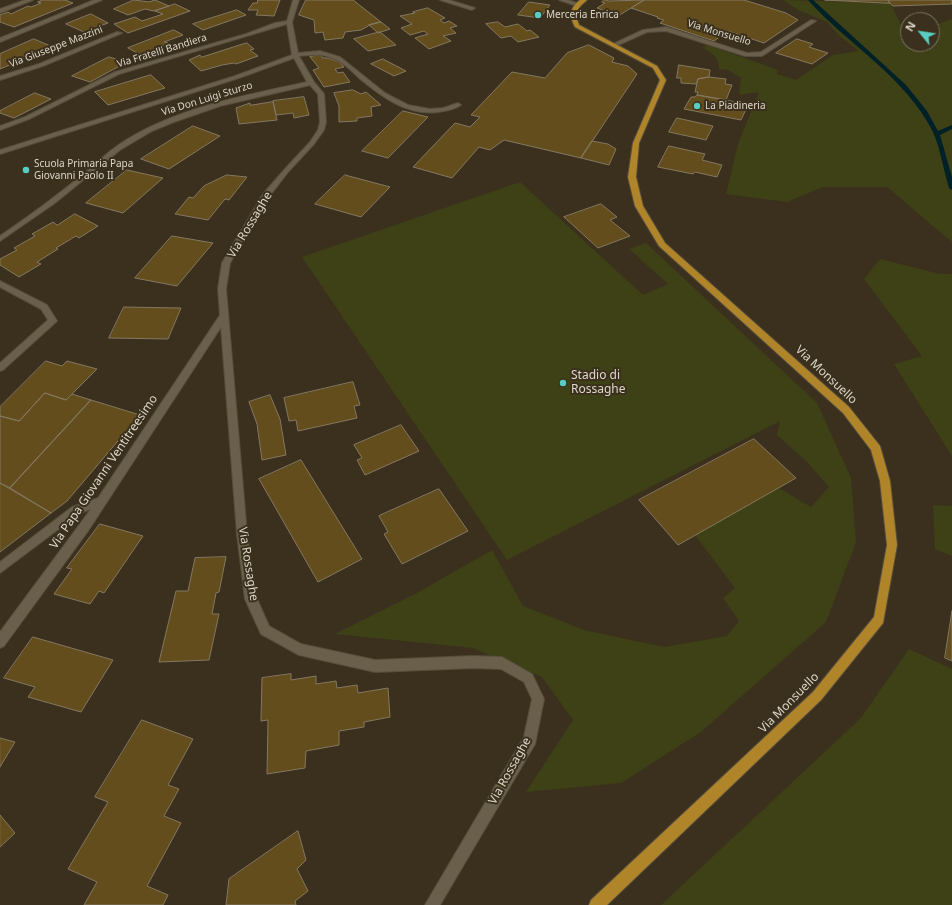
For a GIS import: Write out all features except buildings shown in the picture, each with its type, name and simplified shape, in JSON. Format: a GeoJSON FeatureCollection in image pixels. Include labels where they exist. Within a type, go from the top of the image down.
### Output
{"type":"FeatureCollection","features":[{"type":"Feature","properties":{"kind":"main road","name":"Via Monsuello"},"geometry":{"type":"LineString","coordinates":[[581,2],[572,10],[577,26],[655,67],[663,80],[636,143],[633,159],[632,177],[640,206],[662,244],[846,410],[876,449],[885,481],[892,545],[879,619],[817,696],[596,905]]}},
{"type":"Feature","properties":{"kind":"street"},"geometry":{"type":"LineString","coordinates":[[0,11],[30,0]]}},
{"type":"Feature","properties":{"kind":"street"},"geometry":{"type":"LineString","coordinates":[[0,40],[99,0]]}},
{"type":"Feature","properties":{"kind":"street"},"geometry":{"type":"LineString","coordinates":[[289,22],[296,0]]}},
{"type":"Feature","properties":{"kind":"street"},"geometry":{"type":"LineString","coordinates":[[443,0],[472,8]]}},
{"type":"Feature","properties":{"kind":"street"},"geometry":{"type":"LineString","coordinates":[[562,0],[581,2]]}},
{"type":"Feature","properties":{"kind":"street","name":"Via Monsuello"},"geometry":{"type":"LineString","coordinates":[[614,45],[644,30],[654,28],[666,29],[747,55],[755,55],[762,54],[812,21]]}},
{"type":"Feature","properties":{"kind":"street","name":"Via Rossaghe"},"geometry":{"type":"LineString","coordinates":[[289,22],[295,55],[311,83],[322,94],[323,122],[321,130],[312,143],[266,196],[226,262],[222,290],[242,534],[251,599],[265,630],[298,648],[375,666],[467,662],[502,664],[528,678],[538,699],[530,739],[432,905]]}},
{"type":"Feature","properties":{"kind":"street","name":"Via Fratelli Bandiera"},"geometry":{"type":"LineString","coordinates":[[0,128],[27,118],[117,73],[248,35],[277,24],[289,22]]}},
{"type":"Feature","properties":{"kind":"street","name":"Via Giuseppe Mazzini"},"geometry":{"type":"LineString","coordinates":[[0,78],[41,66],[119,33]]}},
{"type":"Feature","properties":{"kind":"street"},"geometry":{"type":"LineString","coordinates":[[0,152],[253,72],[295,55],[320,53],[343,60],[378,91],[402,106],[425,112],[445,111],[458,106]]}},
{"type":"Feature","properties":{"kind":"street","name":"Via Don Luigi Sturzo"},"geometry":{"type":"LineString","coordinates":[[0,239],[41,211],[128,141],[153,128],[179,117],[271,91],[311,83]]}},
{"type":"Feature","properties":{"kind":"street"},"geometry":{"type":"LineString","coordinates":[[0,284],[44,307],[53,321],[0,368]]}},
{"type":"Feature","properties":{"kind":"street","name":"Via Papa Giovanni Ventitreesimo"},"geometry":{"type":"LineString","coordinates":[[0,642],[84,528],[224,315]]}},
{"type":"Feature","properties":{"kind":"street"},"geometry":{"type":"LineString","coordinates":[[0,568],[76,510],[101,501]]}},
{"type":"Feature","properties":{"kind":"shaded area"},"geometry":{"type":"Polygon","coordinates":[[[783,0],[890,3],[900,23],[900,52],[940,52],[940,23],[952,19],[952,242],[887,187],[823,187],[787,202],[726,194],[738,144],[759,92],[739,95],[741,78],[728,70],[719,69],[717,58],[703,48],[708,45],[778,70],[777,74],[796,80],[833,55],[859,51],[838,35],[827,22],[798,10],[783,0]]]}},
{"type":"Feature","properties":{"kind":"shaded area"},"geometry":{"type":"Polygon","coordinates":[[[520,182],[643,295],[668,284],[629,249],[646,243],[817,403],[851,478],[856,542],[826,622],[701,732],[621,783],[526,792],[573,720],[542,677],[473,648],[335,634],[415,594],[492,550],[523,606],[584,630],[664,647],[727,636],[739,621],[723,598],[735,588],[695,535],[779,488],[811,507],[829,487],[807,462],[777,435],[780,421],[507,560],[302,257],[520,182]]]}},
{"type":"Feature","properties":{"kind":"shaded area"},"geometry":{"type":"Polygon","coordinates":[[[880,259],[940,274],[952,274],[952,456],[894,364],[922,356],[864,279],[880,259]]]}},
{"type":"Feature","properties":{"kind":"shaded area"},"geometry":{"type":"Polygon","coordinates":[[[933,505],[952,506],[952,556],[935,549],[933,505]]]}},
{"type":"Feature","properties":{"kind":"shaded area"},"geometry":{"type":"Polygon","coordinates":[[[909,649],[952,669],[952,905],[661,905],[860,719],[909,649]]]}},
{"type":"Feature","properties":{"kind":"waterway"},"geometry":{"type":"LineString","coordinates":[[810,0],[904,86],[925,112],[937,134]]}},
{"type":"Feature","properties":{"kind":"waterway"},"geometry":{"type":"LineString","coordinates":[[937,134],[952,127]]}},
{"type":"Feature","properties":{"kind":"waterway"},"geometry":{"type":"LineString","coordinates":[[937,134],[952,188]]}},
{"type":"Feature","properties":{"kind":"place","name":"Merceria Enrica"},"geometry":{"type":"Point","coordinates":[538,15]}},
{"type":"Feature","properties":{"kind":"place","name":"La Piadineria"},"geometry":{"type":"Point","coordinates":[697,106]}},
{"type":"Feature","properties":{"kind":"place","name":"Scuola Primaria Papa Giovanni Paolo II"},"geometry":{"type":"Point","coordinates":[26,170]}},
{"type":"Feature","properties":{"kind":"place","name":"Stadio di Rossaghe"},"geometry":{"type":"Point","coordinates":[563,383]}}]}
